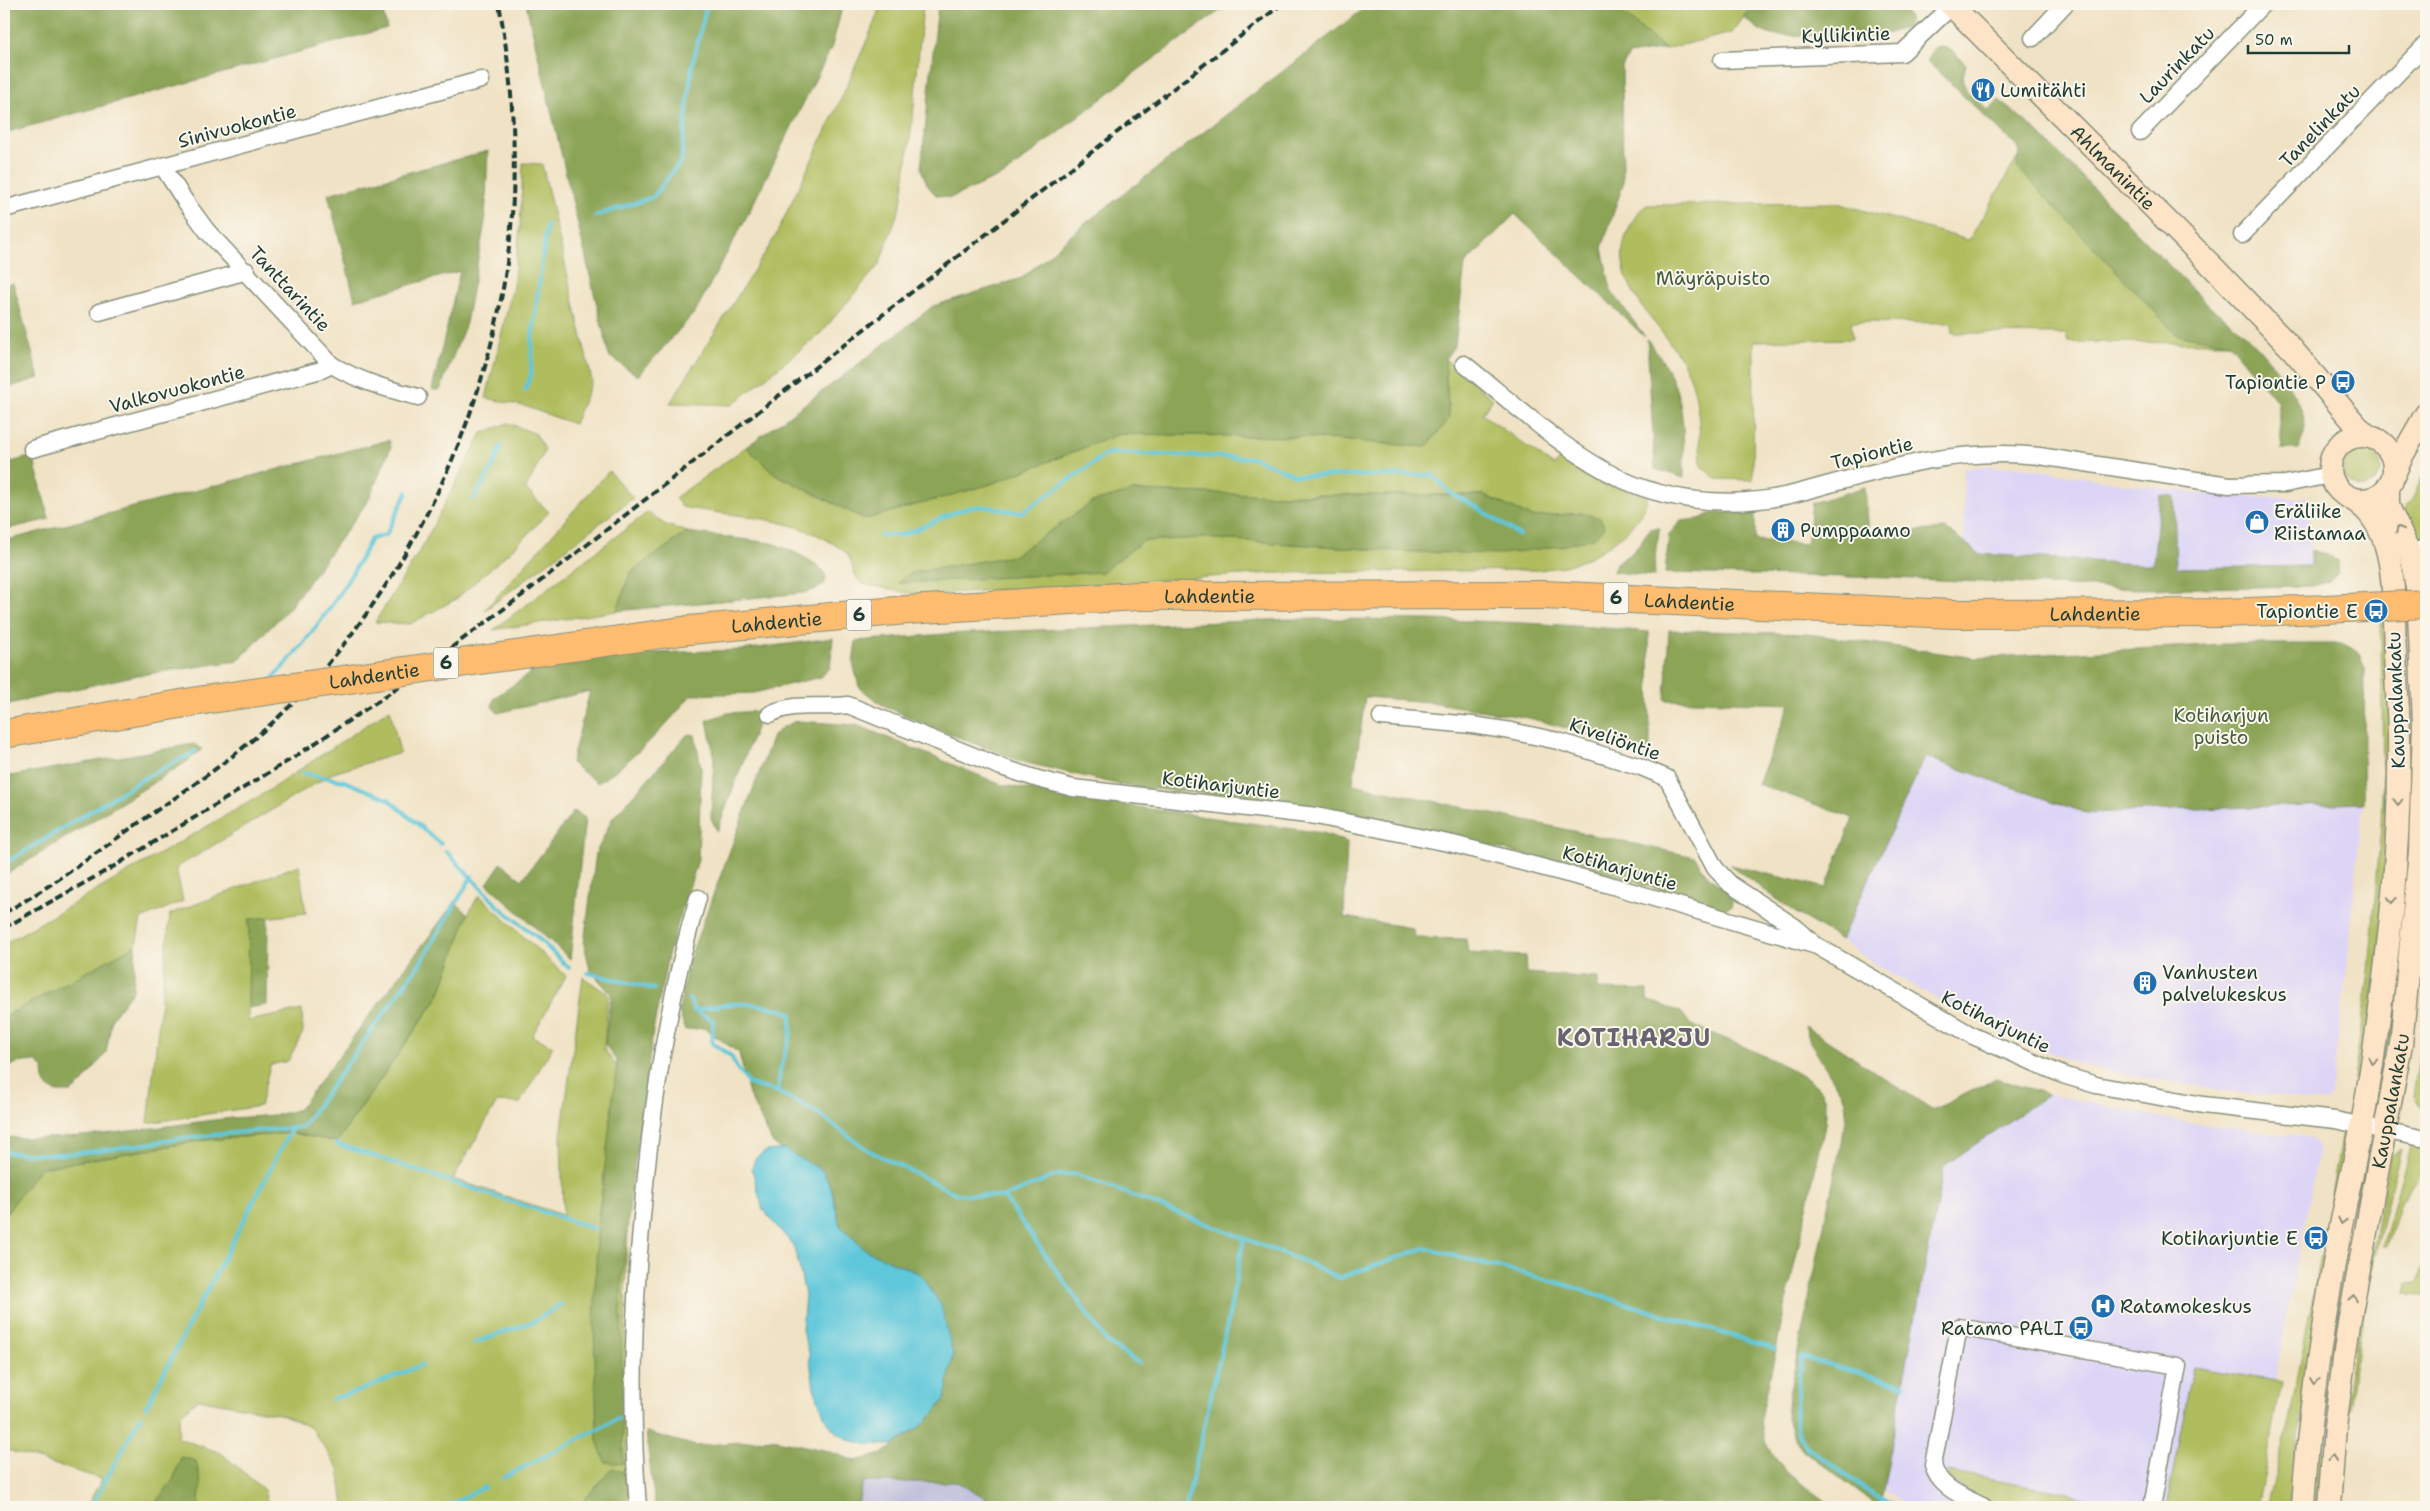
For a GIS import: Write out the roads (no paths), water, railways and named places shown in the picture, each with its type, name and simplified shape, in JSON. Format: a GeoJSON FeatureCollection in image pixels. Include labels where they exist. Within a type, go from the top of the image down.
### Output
{"type":"FeatureCollection","features":[{"type":"Feature","properties":{"kind":"highway","name":"Lahdentie"},"geometry":{"type":"LineString","coordinates":[[4,734],[204,700],[689,630],[906,610],[1138,596],[1513,595],[1953,614],[2223,613],[2426,604]]}},
{"type":"Feature","properties":{"kind":"main road","name":"Ahlmanintie"},"geometry":{"type":"LineString","coordinates":[[1951,5],[2212,266],[2372,437]]}},
{"type":"Feature","properties":{"kind":"main road","name":"Ahlmanintie"},"geometry":{"type":"LineString","coordinates":[[2276,333],[2331,412],[2338,433],[2337,447]]}},
{"type":"Feature","properties":{"kind":"main road"},"geometry":{"type":"LineString","coordinates":[[2426,412],[2403,454],[2391,481],[2378,496],[2371,499],[2352,499],[2342,494],[2334,486],[2330,475],[2331,458],[2337,447],[2347,440],[2372,437],[2392,439],[2409,430],[2426,412]]}},
{"type":"Feature","properties":{"kind":"main road"},"geometry":{"type":"LineString","coordinates":[[2372,437],[2387,447],[2392,455],[2391,481]]}},
{"type":"Feature","properties":{"kind":"main road","name":"Kauppalankatu"},"geometry":{"type":"LineString","coordinates":[[2329,1507],[2335,1427],[2349,1323],[2362,1244],[2386,1130],[2401,1044],[2411,960],[2423,797],[2423,669],[2418,592],[2418,551],[2388,506],[2391,481]]}},
{"type":"Feature","properties":{"kind":"main road","name":"Kauppalankatu"},"geometry":{"type":"LineString","coordinates":[[2303,1507],[2308,1432],[2316,1365],[2362,1124],[2388,945],[2396,844],[2399,735],[2392,583],[2387,551],[2374,521],[2361,505],[2352,499]]}},
{"type":"Feature","properties":{"kind":"street"},"geometry":{"type":"LineString","coordinates":[[2033,38],[2065,4]]}},
{"type":"Feature","properties":{"kind":"street","name":"Laurinkatu"},"geometry":{"type":"LineString","coordinates":[[2140,132],[2263,4]]}},
{"type":"Feature","properties":{"kind":"street","name":"Kyllikintie"},"geometry":{"type":"LineString","coordinates":[[1722,60],[1902,53],[1951,5]]}},
{"type":"Feature","properties":{"kind":"street","name":"Tanelinkatu"},"geometry":{"type":"LineString","coordinates":[[2242,235],[2426,44]]}},
{"type":"Feature","properties":{"kind":"street","name":"Sinivuokontie"},"geometry":{"type":"LineString","coordinates":[[4,209],[481,80]]}},
{"type":"Feature","properties":{"kind":"street","name":"Tanttarintie"},"geometry":{"type":"LineString","coordinates":[[163,167],[207,231],[247,271],[332,365],[353,377],[418,397]]}},
{"type":"Feature","properties":{"kind":"street"},"geometry":{"type":"LineString","coordinates":[[98,312],[247,271]]}},
{"type":"Feature","properties":{"kind":"street","name":"Tapiontie"},"geometry":{"type":"LineString","coordinates":[[1464,364],[1572,449],[1623,480],[1700,501],[1753,501],[1778,497],[1909,462],[1965,454],[2031,455],[2229,484],[2286,484],[2330,475]]}},
{"type":"Feature","properties":{"kind":"street","name":"Valkovuokontie"},"geometry":{"type":"LineString","coordinates":[[32,448],[322,370],[332,365]]}},
{"type":"Feature","properties":{"kind":"street","name":"Kotiharjuntie"},"geometry":{"type":"LineString","coordinates":[[770,714],[796,705],[830,708],[848,705],[1002,767],[1073,788],[1316,816],[1453,844],[1606,884],[1817,946],[1973,1036],[2063,1075],[2138,1095],[2203,1105],[2362,1124],[2426,1139]]}},
{"type":"Feature","properties":{"kind":"street","name":"Kiveliöntie"},"geometry":{"type":"LineString","coordinates":[[1381,717],[1472,725],[1558,741],[1641,767],[1667,778],[1715,868],[1730,884],[1795,927],[1817,946]]}},
{"type":"Feature","properties":{"kind":"street"},"geometry":{"type":"LineString","coordinates":[[638,1507],[633,1447],[634,1320],[649,1133],[685,941],[698,898]]}},
{"type":"Feature","properties":{"kind":"street"},"geometry":{"type":"LineString","coordinates":[[1984,1507],[1953,1490],[1940,1480],[1933,1465],[1959,1328],[2178,1366],[2152,1507]]}},
{"type":"Feature","properties":{"kind":"water"},"geometry":{"type":"Polygon","coordinates":[[[784,1149],[823,1171],[831,1188],[840,1226],[867,1251],[920,1274],[941,1305],[953,1354],[945,1399],[926,1422],[893,1445],[865,1444],[849,1440],[834,1430],[826,1420],[814,1388],[809,1353],[802,1330],[805,1295],[799,1266],[793,1245],[763,1210],[752,1169],[755,1159],[766,1151],[784,1149]]]}},
{"type":"Feature","properties":{"kind":"waterway"},"geometry":{"type":"LineString","coordinates":[[595,216],[653,197],[681,161],[692,66],[707,4]]}},
{"type":"Feature","properties":{"kind":"waterway"},"geometry":{"type":"LineString","coordinates":[[525,390],[531,376],[532,340],[547,224]]}},
{"type":"Feature","properties":{"kind":"waterway"},"geometry":{"type":"LineString","coordinates":[[474,499],[493,467],[501,446]]}},
{"type":"Feature","properties":{"kind":"waterway"},"geometry":{"type":"LineString","coordinates":[[881,535],[904,534],[955,512],[979,506],[1023,512],[1108,453],[1254,458],[1297,476],[1433,475],[1450,493],[1475,506],[1519,535]]}},
{"type":"Feature","properties":{"kind":"waterway"},"geometry":{"type":"LineString","coordinates":[[273,678],[327,612],[371,539],[386,535],[407,492]]}},
{"type":"Feature","properties":{"kind":"waterway"},"geometry":{"type":"LineString","coordinates":[[4,864],[143,779],[196,751]]}},
{"type":"Feature","properties":{"kind":"waterway"},"geometry":{"type":"LineString","coordinates":[[302,773],[344,781],[388,799],[441,844]]}},
{"type":"Feature","properties":{"kind":"waterway"},"geometry":{"type":"LineString","coordinates":[[446,851],[499,907],[537,937],[569,968]]}},
{"type":"Feature","properties":{"kind":"waterway"},"geometry":{"type":"LineString","coordinates":[[4,1152],[28,1154],[75,1153],[192,1137],[302,1127],[421,962],[472,876]]}},
{"type":"Feature","properties":{"kind":"waterway"},"geometry":{"type":"LineString","coordinates":[[588,973],[654,989]]}},
{"type":"Feature","properties":{"kind":"waterway"},"geometry":{"type":"LineString","coordinates":[[689,999],[695,1011],[719,1005],[755,1004],[791,1013],[791,1034],[780,1070],[778,1092]]}},
{"type":"Feature","properties":{"kind":"waterway"},"geometry":{"type":"LineString","coordinates":[[695,1011],[713,1020],[712,1043],[731,1056],[749,1084],[778,1092],[813,1110],[868,1150],[957,1194],[1004,1197],[1057,1175],[1076,1174],[1306,1262],[1339,1278],[1424,1248],[1556,1282],[1775,1349]]}},
{"type":"Feature","properties":{"kind":"waterway"},"geometry":{"type":"LineString","coordinates":[[146,1407],[292,1128]]}},
{"type":"Feature","properties":{"kind":"waterway"},"geometry":{"type":"LineString","coordinates":[[337,1144],[595,1229]]}},
{"type":"Feature","properties":{"kind":"waterway"},"geometry":{"type":"LineString","coordinates":[[1004,1197],[1108,1343],[1139,1363]]}},
{"type":"Feature","properties":{"kind":"waterway"},"geometry":{"type":"LineString","coordinates":[[1186,1507],[1227,1325],[1244,1238]]}},
{"type":"Feature","properties":{"kind":"waterway"},"geometry":{"type":"LineString","coordinates":[[474,1343],[535,1321],[561,1304]]}},
{"type":"Feature","properties":{"kind":"waterway"},"geometry":{"type":"LineString","coordinates":[[1897,1507],[1872,1493],[1807,1447],[1797,1431],[1795,1417],[1801,1357],[1904,1385]]}},
{"type":"Feature","properties":{"kind":"waterway"},"geometry":{"type":"LineString","coordinates":[[332,1399],[359,1391],[422,1365]]}},
{"type":"Feature","properties":{"kind":"waterway"},"geometry":{"type":"LineString","coordinates":[[91,1507],[141,1416]]}},
{"type":"Feature","properties":{"kind":"waterway"},"geometry":{"type":"LineString","coordinates":[[503,1478],[619,1418]]}},
{"type":"Feature","properties":{"kind":"waterway"},"geometry":{"type":"LineString","coordinates":[[446,1507],[485,1487]]}},
{"type":"Feature","properties":{"kind":"railway"},"geometry":{"type":"LineString","coordinates":[[4,913],[54,882],[180,794],[226,761],[269,726],[309,686],[349,638],[384,587],[416,533],[444,477],[468,419],[487,360],[501,299],[510,238],[514,150],[511,91],[499,4]]}},
{"type":"Feature","properties":{"kind":"railway"},"geometry":{"type":"LineString","coordinates":[[4,928],[111,868],[293,758],[387,695],[520,597],[1282,4]]}},
{"type":"Feature","properties":{"kind":"place","name":"Lumitähti"},"geometry":{"type":"Point","coordinates":[1983,90]}},
{"type":"Feature","properties":{"kind":"place","name":"Tapiontie P"},"geometry":{"type":"Point","coordinates":[2343,382]}},
{"type":"Feature","properties":{"kind":"place","name":"Eräliike Riistamaa"},"geometry":{"type":"Point","coordinates":[2257,522]}},
{"type":"Feature","properties":{"kind":"place","name":"Pumppaamo"},"geometry":{"type":"Point","coordinates":[1783,530]}},
{"type":"Feature","properties":{"kind":"place","name":"Tapiontie E"},"geometry":{"type":"Point","coordinates":[2376,611]}},
{"type":"Feature","properties":{"kind":"place","name":"Vanhusten palvelukeskus"},"geometry":{"type":"Point","coordinates":[2145,983]}},
{"type":"Feature","properties":{"kind":"place","name":"Kotiharjuntie E"},"geometry":{"type":"Point","coordinates":[2316,1238]}},
{"type":"Feature","properties":{"kind":"place","name":"Ratamokeskus"},"geometry":{"type":"Point","coordinates":[2103,1306]}},
{"type":"Feature","properties":{"kind":"place","name":"Ratamo PALI"},"geometry":{"type":"Point","coordinates":[2081,1328]}},
{"type":"Feature","properties":{"kind":"district","name":"KOTIHARJU"},"geometry":{"type":"Point","coordinates":[1634,1038]}},
{"type":"Feature","properties":{"kind":"park label","name":"Mäyräpuisto"},"geometry":{"type":"Point","coordinates":[1713,278]}},
{"type":"Feature","properties":{"kind":"park label","name":"Kotiharjun puisto"},"geometry":{"type":"Point","coordinates":[2221,726]}}]}
